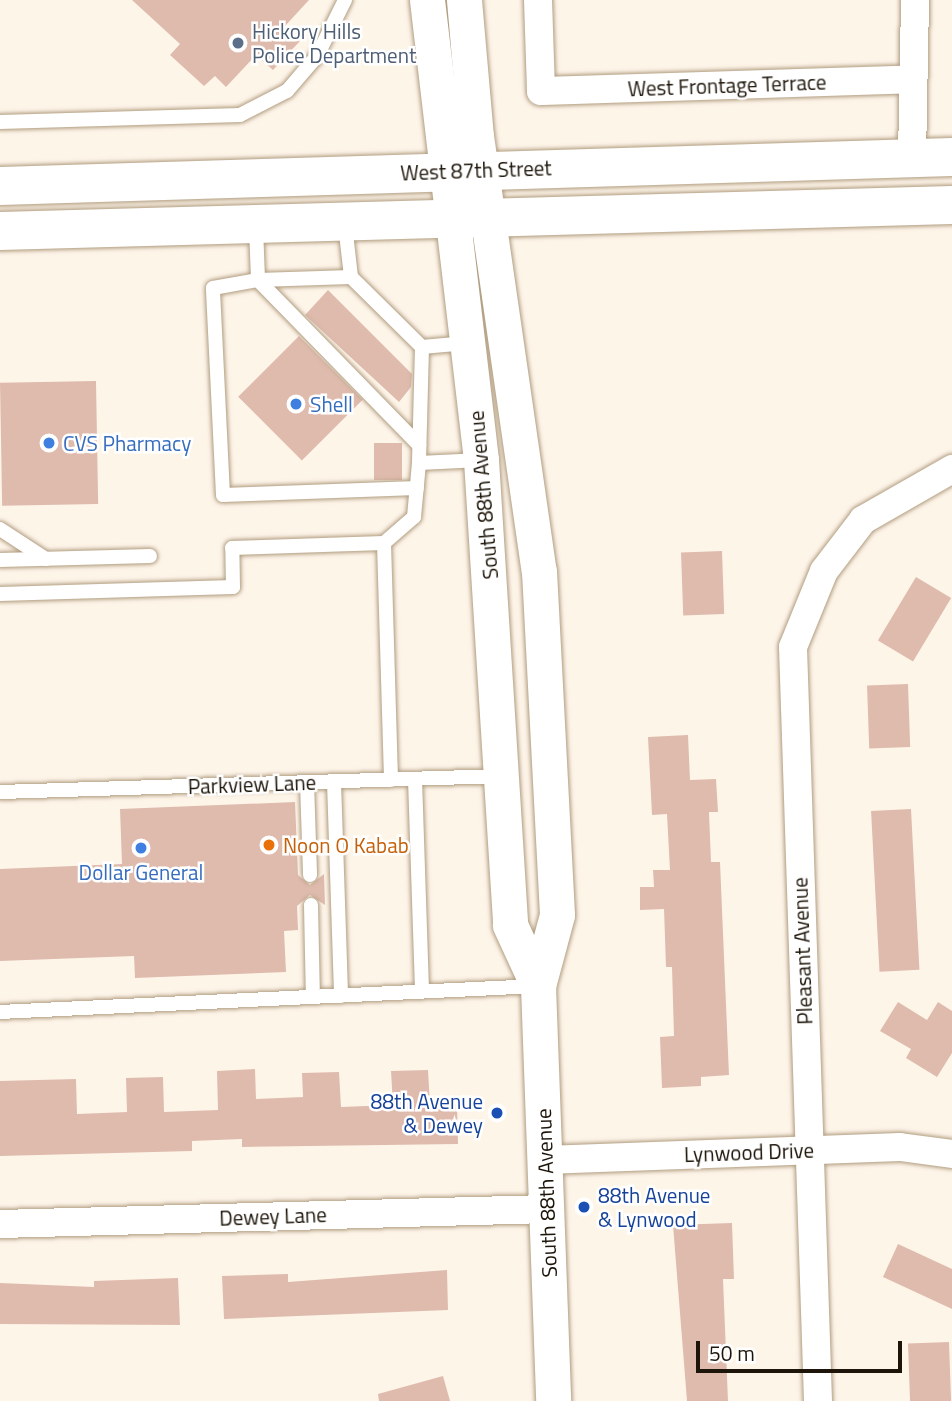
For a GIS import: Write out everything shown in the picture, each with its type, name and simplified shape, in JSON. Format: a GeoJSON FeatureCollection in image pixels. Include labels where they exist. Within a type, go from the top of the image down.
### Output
{"type":"FeatureCollection","features":[{"type":"Feature","properties":{"kind":"main road","name":"West 87th Street"},"geometry":{"type":"LineString","coordinates":[[0,186],[952,157]]}},
{"type":"Feature","properties":{"kind":"main road"},"geometry":{"type":"LineString","coordinates":[[0,231],[345,219],[952,205]]}},
{"type":"Feature","properties":{"kind":"street","name":"South 88th Avenue"},"geometry":{"type":"LineString","coordinates":[[427,0],[466,170]]}},
{"type":"Feature","properties":{"kind":"street","name":"South 88th Avenue"},"geometry":{"type":"LineString","coordinates":[[464,0],[466,170],[471,216],[539,570],[557,915],[538,986],[553,1401]]}},
{"type":"Feature","properties":{"kind":"street","name":"West Frontage Terrace"},"geometry":{"type":"LineString","coordinates":[[538,0],[541,91],[913,79]]}},
{"type":"Feature","properties":{"kind":"street"},"geometry":{"type":"LineString","coordinates":[[912,158],[915,0]]}},
{"type":"Feature","properties":{"kind":"street","name":"South 88th Avenue"},"geometry":{"type":"LineString","coordinates":[[471,216],[468,343],[481,460],[505,776],[510,925],[538,986]]}},
{"type":"Feature","properties":{"kind":"street","name":"Pleasant Avenue"},"geometry":{"type":"LineString","coordinates":[[818,1401],[793,648],[824,570],[863,520],[952,469]]}},
{"type":"Feature","properties":{"kind":"street","name":"Lynwood Drive"},"geometry":{"type":"LineString","coordinates":[[545,1160],[900,1147],[952,1154]]}},
{"type":"Feature","properties":{"kind":"street","name":"Dewey Lane"},"geometry":{"type":"LineString","coordinates":[[0,1224],[546,1209]]}},
{"type":"Feature","properties":{"kind":"lane"},"geometry":{"type":"LineString","coordinates":[[0,122],[240,115],[287,91],[317,56],[345,0]]}},
{"type":"Feature","properties":{"kind":"lane"},"geometry":{"type":"LineString","coordinates":[[0,594],[233,587],[232,548],[384,543],[414,517],[419,463],[422,347],[351,277],[345,219]]}},
{"type":"Feature","properties":{"kind":"lane"},"geometry":{"type":"LineString","coordinates":[[256,222],[258,281],[419,445]]}},
{"type":"Feature","properties":{"kind":"lane"},"geometry":{"type":"LineString","coordinates":[[351,277],[258,281],[213,288],[223,495],[417,488]]}},
{"type":"Feature","properties":{"kind":"lane"},"geometry":{"type":"LineString","coordinates":[[422,347],[468,343]]}},
{"type":"Feature","properties":{"kind":"lane"},"geometry":{"type":"LineString","coordinates":[[419,463],[481,460]]}},
{"type":"Feature","properties":{"kind":"lane"},"geometry":{"type":"LineString","coordinates":[[0,529],[46,559]]}},
{"type":"Feature","properties":{"kind":"lane"},"geometry":{"type":"LineString","coordinates":[[384,543],[391,780]]}},
{"type":"Feature","properties":{"kind":"lane"},"geometry":{"type":"LineString","coordinates":[[0,560],[150,556]]}},
{"type":"Feature","properties":{"kind":"lane","name":"Parkview Lane"},"geometry":{"type":"LineString","coordinates":[[0,792],[505,776]]}},
{"type":"Feature","properties":{"kind":"lane"},"geometry":{"type":"LineString","coordinates":[[415,779],[422,992]]}},
{"type":"Feature","properties":{"kind":"lane"},"geometry":{"type":"LineString","coordinates":[[334,782],[341,996]]}},
{"type":"Feature","properties":{"kind":"lane"},"geometry":{"type":"LineString","coordinates":[[307,783],[310,875]]}},
{"type":"Feature","properties":{"kind":"lane"},"geometry":{"type":"LineString","coordinates":[[311,905],[313,997]]}},
{"type":"Feature","properties":{"kind":"lane"},"geometry":{"type":"LineString","coordinates":[[0,1012],[538,986]]}},
{"type":"Feature","properties":{"kind":"building","name":"Hickory Hills Police Department"},"geometry":{"type":"Polygon","coordinates":[[[132,0],[309,0],[285,26],[300,41],[273,70],[256,55],[226,87],[215,76],[204,86],[170,55],[180,44],[132,0]]]}},
{"type":"Feature","properties":{"kind":"building","name":"Shell"},"geometry":{"type":"Polygon","coordinates":[[[328,290],[412,374],[411,387],[399,402],[305,315],[328,290]]]}},
{"type":"Feature","properties":{"kind":"building","name":"Shell"},"geometry":{"type":"Polygon","coordinates":[[[299,336],[363,400],[302,460],[238,397],[299,336]]]}},
{"type":"Feature","properties":{"kind":"building","name":"CVS Pharmacy"},"geometry":{"type":"Polygon","coordinates":[[[96,381],[98,504],[2,506],[0,383],[96,381]]]}},
{"type":"Feature","properties":{"kind":"building"},"geometry":{"type":"Polygon","coordinates":[[[374,443],[402,443],[402,480],[374,480],[374,443]]]}},
{"type":"Feature","properties":{"kind":"building"},"geometry":{"type":"Polygon","coordinates":[[[722,551],[724,614],[683,615],[681,552],[722,551]]]}},
{"type":"Feature","properties":{"kind":"building"},"geometry":{"type":"Polygon","coordinates":[[[916,577],[951,598],[913,662],[878,640],[916,577]]]}},
{"type":"Feature","properties":{"kind":"building"},"geometry":{"type":"Polygon","coordinates":[[[908,684],[910,747],[869,748],[867,685],[908,684]]]}},
{"type":"Feature","properties":{"kind":"building"},"geometry":{"type":"Polygon","coordinates":[[[688,735],[690,780],[716,779],[718,812],[709,812],[711,862],[720,862],[729,1075],[701,1077],[701,1086],[662,1088],[660,1037],[674,1036],[672,967],[666,967],[664,909],[640,910],[640,887],[654,887],[653,870],[670,870],[667,814],[652,815],[648,737],[688,735]]]}},
{"type":"Feature","properties":{"kind":"building"},"geometry":{"type":"Polygon","coordinates":[[[295,802],[298,875],[310,885],[324,874],[325,905],[310,895],[297,906],[298,930],[284,931],[286,972],[135,978],[134,956],[0,961],[0,869],[122,864],[120,809],[295,802]]]}},
{"type":"Feature","properties":{"kind":"building"},"geometry":{"type":"Polygon","coordinates":[[[911,809],[919,970],[879,972],[871,811],[911,809]]]}},
{"type":"Feature","properties":{"kind":"building"},"geometry":{"type":"Polygon","coordinates":[[[898,1002],[927,1020],[938,1002],[952,1011],[952,1053],[937,1077],[906,1058],[911,1049],[880,1031],[898,1002]]]}},
{"type":"Feature","properties":{"kind":"building"},"geometry":{"type":"Polygon","coordinates":[[[255,1069],[256,1099],[303,1097],[302,1073],[339,1072],[341,1107],[393,1105],[391,1071],[428,1070],[430,1105],[457,1104],[458,1144],[242,1147],[242,1139],[192,1141],[192,1151],[0,1156],[0,1081],[76,1079],[77,1114],[127,1112],[126,1078],[163,1077],[164,1112],[218,1110],[217,1071],[255,1069]]]}},
{"type":"Feature","properties":{"kind":"building"},"geometry":{"type":"Polygon","coordinates":[[[732,1223],[734,1279],[723,1279],[728,1401],[687,1401],[673,1225],[732,1223]]]}},
{"type":"Feature","properties":{"kind":"building"},"geometry":{"type":"Polygon","coordinates":[[[898,1244],[952,1269],[952,1309],[883,1277],[898,1244]]]}},
{"type":"Feature","properties":{"kind":"building"},"geometry":{"type":"Polygon","coordinates":[[[447,1270],[448,1310],[224,1319],[222,1276],[288,1274],[288,1282],[447,1270]]]}},
{"type":"Feature","properties":{"kind":"building"},"geometry":{"type":"Polygon","coordinates":[[[178,1278],[180,1325],[0,1324],[0,1283],[94,1287],[94,1281],[178,1278]]]}},
{"type":"Feature","properties":{"kind":"building"},"geometry":{"type":"Polygon","coordinates":[[[949,1342],[951,1401],[910,1401],[908,1343],[949,1342]]]}},
{"type":"Feature","properties":{"kind":"building"},"geometry":{"type":"Polygon","coordinates":[[[443,1376],[450,1401],[379,1401],[378,1394],[443,1376]]]}},
{"type":"Feature","properties":{"kind":"place","name":"Hickory Hills Police Department"},"geometry":{"type":"Point","coordinates":[238,43]}},
{"type":"Feature","properties":{"kind":"place","name":"Shell"},"geometry":{"type":"Point","coordinates":[296,404]}},
{"type":"Feature","properties":{"kind":"place","name":"CVS Pharmacy"},"geometry":{"type":"Point","coordinates":[49,443]}},
{"type":"Feature","properties":{"kind":"place","name":"Noon O Kabab"},"geometry":{"type":"Point","coordinates":[269,845]}},
{"type":"Feature","properties":{"kind":"place","name":"Dollar General"},"geometry":{"type":"Point","coordinates":[141,848]}},
{"type":"Feature","properties":{"kind":"place","name":"88th Avenue & Dewey"},"geometry":{"type":"Point","coordinates":[497,1113]}},
{"type":"Feature","properties":{"kind":"place","name":"88th Avenue & Lynwood"},"geometry":{"type":"Point","coordinates":[584,1207]}}]}
